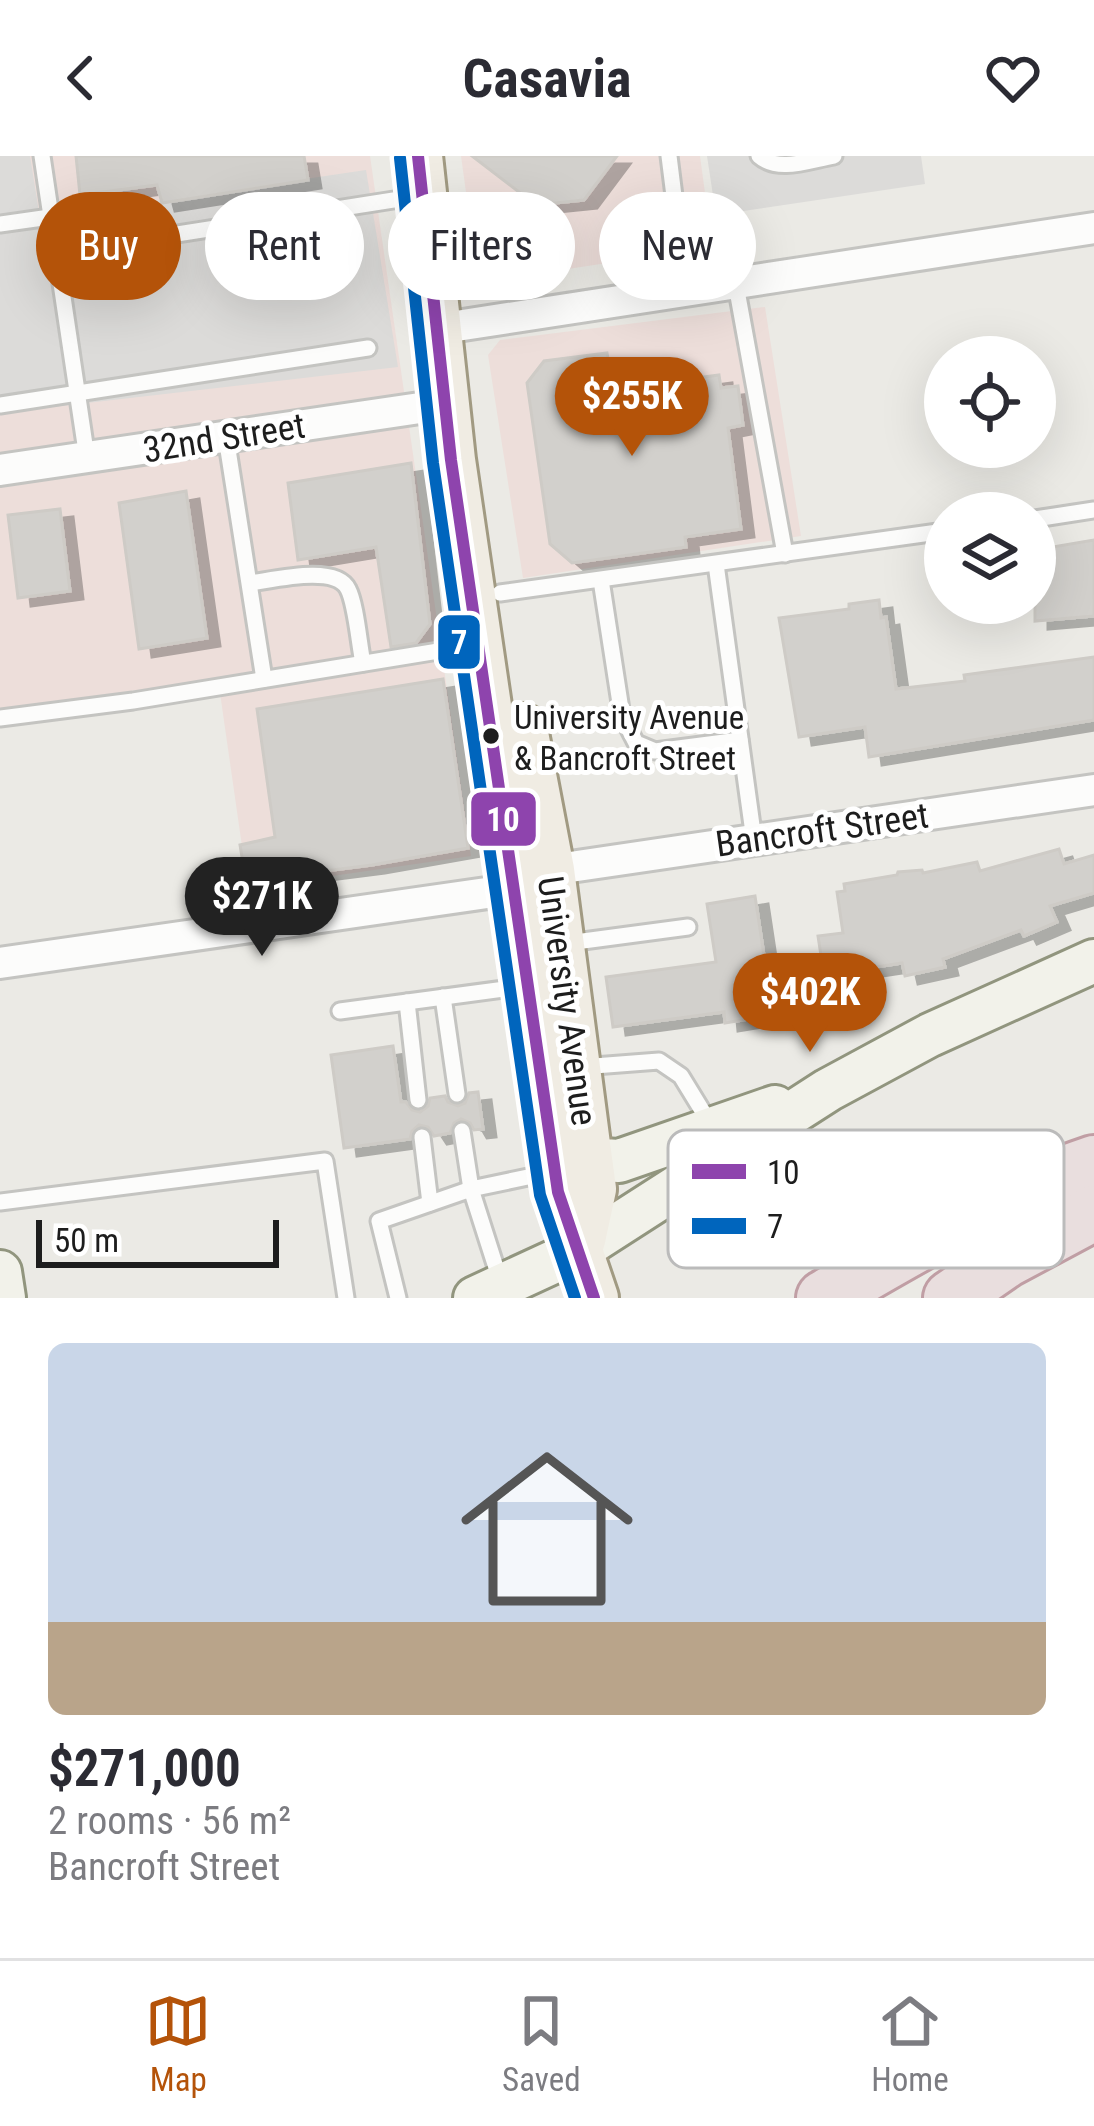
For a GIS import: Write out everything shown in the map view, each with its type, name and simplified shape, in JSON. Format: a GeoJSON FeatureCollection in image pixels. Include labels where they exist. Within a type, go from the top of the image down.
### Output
{"type":"FeatureCollection","features":[{"type":"Feature","properties":{"kind":"highway"},"geometry":{"type":"LineString","coordinates":[[1064,1173],[1094,1162]]}},
{"type":"Feature","properties":{"kind":"highway"},"geometry":{"type":"LineString","coordinates":[[1064,1229],[1094,1213]]}},
{"type":"Feature","properties":{"kind":"highway"},"geometry":{"type":"LineString","coordinates":[[824,1298],[876,1268]]}},
{"type":"Feature","properties":{"kind":"highway"},"geometry":{"type":"LineString","coordinates":[[951,1298],[994,1268]]}},
{"type":"Feature","properties":{"kind":"main road","name":"University Avenue"},"geometry":{"type":"LineString","coordinates":[[420,176],[451,460],[478,645],[532,880],[559,944],[577,1067],[571,1161]]}},
{"type":"Feature","properties":{"kind":"main road","name":"University Avenue"},"geometry":{"type":"LineString","coordinates":[[447,404],[476,451],[530,772],[528,986],[571,1161],[592,1189],[578,1250]]}},
{"type":"Feature","properties":{"kind":"main road"},"geometry":{"type":"LineString","coordinates":[[578,1250],[595,1298]]}},
{"type":"Feature","properties":{"kind":"street"},"geometry":{"type":"LineString","coordinates":[[756,282],[1094,228]]}},
{"type":"Feature","properties":{"kind":"street"},"geometry":{"type":"LineString","coordinates":[[436,329],[632,300]]}},
{"type":"Feature","properties":{"kind":"street","name":"32nd Street"},"geometry":{"type":"LineString","coordinates":[[0,470],[447,404]]}},
{"type":"Feature","properties":{"kind":"street","name":"Bancroft Street"},"geometry":{"type":"LineString","coordinates":[[0,963],[532,880],[754,840],[1094,790]]}},
{"type":"Feature","properties":{"kind":"street"},"geometry":{"type":"LineString","coordinates":[[767,1130],[828,1090],[930,1035],[1094,961]]}},
{"type":"Feature","properties":{"kind":"street"},"geometry":{"type":"LineString","coordinates":[[704,1130],[828,1090]]}},
{"type":"Feature","properties":{"kind":"street"},"geometry":{"type":"LineString","coordinates":[[571,1161],[619,1160],[668,1143]]}},
{"type":"Feature","properties":{"kind":"street"},"geometry":{"type":"LineString","coordinates":[[488,1292],[578,1250],[668,1195]]}},
{"type":"Feature","properties":{"kind":"street"},"geometry":{"type":"LineString","coordinates":[[0,1271],[4,1298]]}},
{"type":"Feature","properties":{"kind":"lane"},"geometry":{"type":"LineString","coordinates":[[42,156],[47,192]]}},
{"type":"Feature","properties":{"kind":"lane"},"geometry":{"type":"LineString","coordinates":[[669,156],[674,192]]}},
{"type":"Feature","properties":{"kind":"lane"},"geometry":{"type":"LineString","coordinates":[[759,156],[774,166],[834,156]]}},
{"type":"Feature","properties":{"kind":"lane"},"geometry":{"type":"LineString","coordinates":[[181,227],[420,176]]}},
{"type":"Feature","properties":{"kind":"lane"},"geometry":{"type":"LineString","coordinates":[[0,224],[36,219]]}},
{"type":"Feature","properties":{"kind":"lane"},"geometry":{"type":"LineString","coordinates":[[63,300],[87,458]]}},
{"type":"Feature","properties":{"kind":"lane"},"geometry":{"type":"LineString","coordinates":[[739,300],[785,554]]}},
{"type":"Feature","properties":{"kind":"lane"},"geometry":{"type":"LineString","coordinates":[[0,405],[368,348]]}},
{"type":"Feature","properties":{"kind":"lane"},"geometry":{"type":"LineString","coordinates":[[226,437],[264,679]]}},
{"type":"Feature","properties":{"kind":"lane"},"geometry":{"type":"LineString","coordinates":[[1056,516],[1094,511]]}},
{"type":"Feature","properties":{"kind":"lane"},"geometry":{"type":"LineString","coordinates":[[500,593],[924,534]]}},
{"type":"Feature","properties":{"kind":"lane"},"geometry":{"type":"LineString","coordinates":[[716,564],[754,840]]}},
{"type":"Feature","properties":{"kind":"lane"},"geometry":{"type":"LineString","coordinates":[[250,583],[320,574],[337,577],[348,586],[363,663]]}},
{"type":"Feature","properties":{"kind":"lane"},"geometry":{"type":"LineString","coordinates":[[601,580],[622,716],[636,743],[655,751],[740,740]]}},
{"type":"Feature","properties":{"kind":"lane"},"geometry":{"type":"LineString","coordinates":[[0,718],[478,645]]}},
{"type":"Feature","properties":{"kind":"lane"},"geometry":{"type":"LineString","coordinates":[[559,944],[688,927]]}},
{"type":"Feature","properties":{"kind":"lane"},"geometry":{"type":"LineString","coordinates":[[340,1011],[528,986]]}},
{"type":"Feature","properties":{"kind":"lane"},"geometry":{"type":"LineString","coordinates":[[443,997],[457,1094]]}},
{"type":"Feature","properties":{"kind":"lane"},"geometry":{"type":"LineString","coordinates":[[406,1002],[418,1100]]}},
{"type":"Feature","properties":{"kind":"lane"},"geometry":{"type":"LineString","coordinates":[[577,1067],[659,1061],[681,1076],[712,1127]]}},
{"type":"Feature","properties":{"kind":"lane"},"geometry":{"type":"LineString","coordinates":[[462,1131],[488,1292]]}},
{"type":"Feature","properties":{"kind":"lane"},"geometry":{"type":"LineString","coordinates":[[422,1137],[430,1203]]}},
{"type":"Feature","properties":{"kind":"lane"},"geometry":{"type":"LineString","coordinates":[[0,1202],[325,1161],[346,1298]]}},
{"type":"Feature","properties":{"kind":"lane"},"geometry":{"type":"LineString","coordinates":[[398,1298],[380,1221],[571,1161]]}},
{"type":"Feature","properties":{"kind":"shaded area"},"geometry":{"type":"Polygon","coordinates":[[[0,156],[370,156],[471,856],[248,888],[218,679],[0,709],[0,156]]]}},
{"type":"Feature","properties":{"kind":"shaded area"},"geometry":{"type":"Polygon","coordinates":[[[0,156],[30,156],[36,193],[36,300],[181,300],[181,197],[205,194],[205,300],[364,300],[364,192],[217,192],[366,170],[398,367],[0,413],[0,156]]]}},
{"type":"Feature","properties":{"kind":"shaded area"},"geometry":{"type":"Polygon","coordinates":[[[461,156],[700,156],[705,192],[599,192],[599,264],[575,268],[575,192],[466,192],[461,156]]]}},
{"type":"Feature","properties":{"kind":"shaded area"},"geometry":{"type":"Polygon","coordinates":[[[707,156],[921,156],[925,184],[756,209],[756,192],[712,192],[707,156]]]}},
{"type":"Feature","properties":{"kind":"shaded area"},"geometry":{"type":"Polygon","coordinates":[[[765,307],[801,536],[523,578],[488,355],[500,340],[765,307]]]}},
{"type":"Feature","properties":{"kind":"building"},"geometry":{"type":"Polygon","coordinates":[[[76,156],[304,156],[308,180],[205,192],[205,196],[181,200],[181,192],[159,192],[157,185],[80,192],[76,156]]]}},
{"type":"Feature","properties":{"kind":"building"},"geometry":{"type":"Polygon","coordinates":[[[472,156],[617,156],[584,200],[575,201],[575,192],[519,192],[472,156]]]}},
{"type":"Feature","properties":{"kind":"building"},"geometry":{"type":"Polygon","coordinates":[[[607,353],[614,389],[719,375],[721,388],[738,386],[743,425],[728,428],[741,529],[685,537],[686,547],[572,563],[550,544],[527,383],[544,361],[607,353]]]}},
{"type":"Feature","properties":{"kind":"building"},"geometry":{"type":"Polygon","coordinates":[[[411,463],[430,624],[416,643],[391,647],[376,547],[298,560],[288,483],[411,463]]]}},
{"type":"Feature","properties":{"kind":"building"},"geometry":{"type":"Polygon","coordinates":[[[186,491],[207,638],[139,649],[119,503],[186,491]]]}},
{"type":"Feature","properties":{"kind":"building"},"geometry":{"type":"Polygon","coordinates":[[[60,509],[70,591],[18,598],[8,515],[60,509]]]}},
{"type":"Feature","properties":{"kind":"building"},"geometry":{"type":"Polygon","coordinates":[[[1094,540],[1094,616],[1056,619],[1056,546],[1094,540]]]}},
{"type":"Feature","properties":{"kind":"building"},"geometry":{"type":"Polygon","coordinates":[[[879,600],[881,618],[886,617],[896,689],[1094,657],[1094,720],[869,757],[865,727],[799,737],[779,618],[879,600]]]}},
{"type":"Feature","properties":{"kind":"building"},"geometry":{"type":"Polygon","coordinates":[[[443,679],[468,848],[246,881],[240,845],[275,837],[257,709],[443,679]]]}},
{"type":"Feature","properties":{"kind":"building"},"geometry":{"type":"Polygon","coordinates":[[[1059,849],[1064,864],[1094,855],[1094,893],[1050,906],[1057,922],[943,959],[945,967],[905,976],[902,963],[824,975],[818,936],[843,933],[837,892],[845,891],[844,884],[977,862],[980,871],[1059,849]]]}},
{"type":"Feature","properties":{"kind":"building"},"geometry":{"type":"Polygon","coordinates":[[[755,896],[773,1015],[725,1023],[724,1012],[613,1027],[606,977],[716,962],[707,904],[755,896]]]}},
{"type":"Feature","properties":{"kind":"building"},"geometry":{"type":"Polygon","coordinates":[[[393,1046],[401,1102],[420,1112],[430,1098],[445,1096],[458,1106],[469,1093],[478,1092],[483,1129],[474,1130],[461,1119],[450,1133],[434,1136],[428,1127],[419,1125],[410,1139],[344,1148],[331,1055],[393,1046]]]}},
{"type":"Feature","properties":{"kind":"transit line","name":"10"},"geometry":{"type":"LineString","coordinates":[[418,156],[451,460],[558,1192],[594,1298]]}},
{"type":"Feature","properties":{"kind":"transit line","name":"7"},"geometry":{"type":"LineString","coordinates":[[400,158],[433,463],[540,1195],[575,1298]]}},
{"type":"Feature","properties":{"kind":"place","name":"University Avenue & Bancroft Street"},"geometry":{"type":"Point","coordinates":[491,736]}}]}
